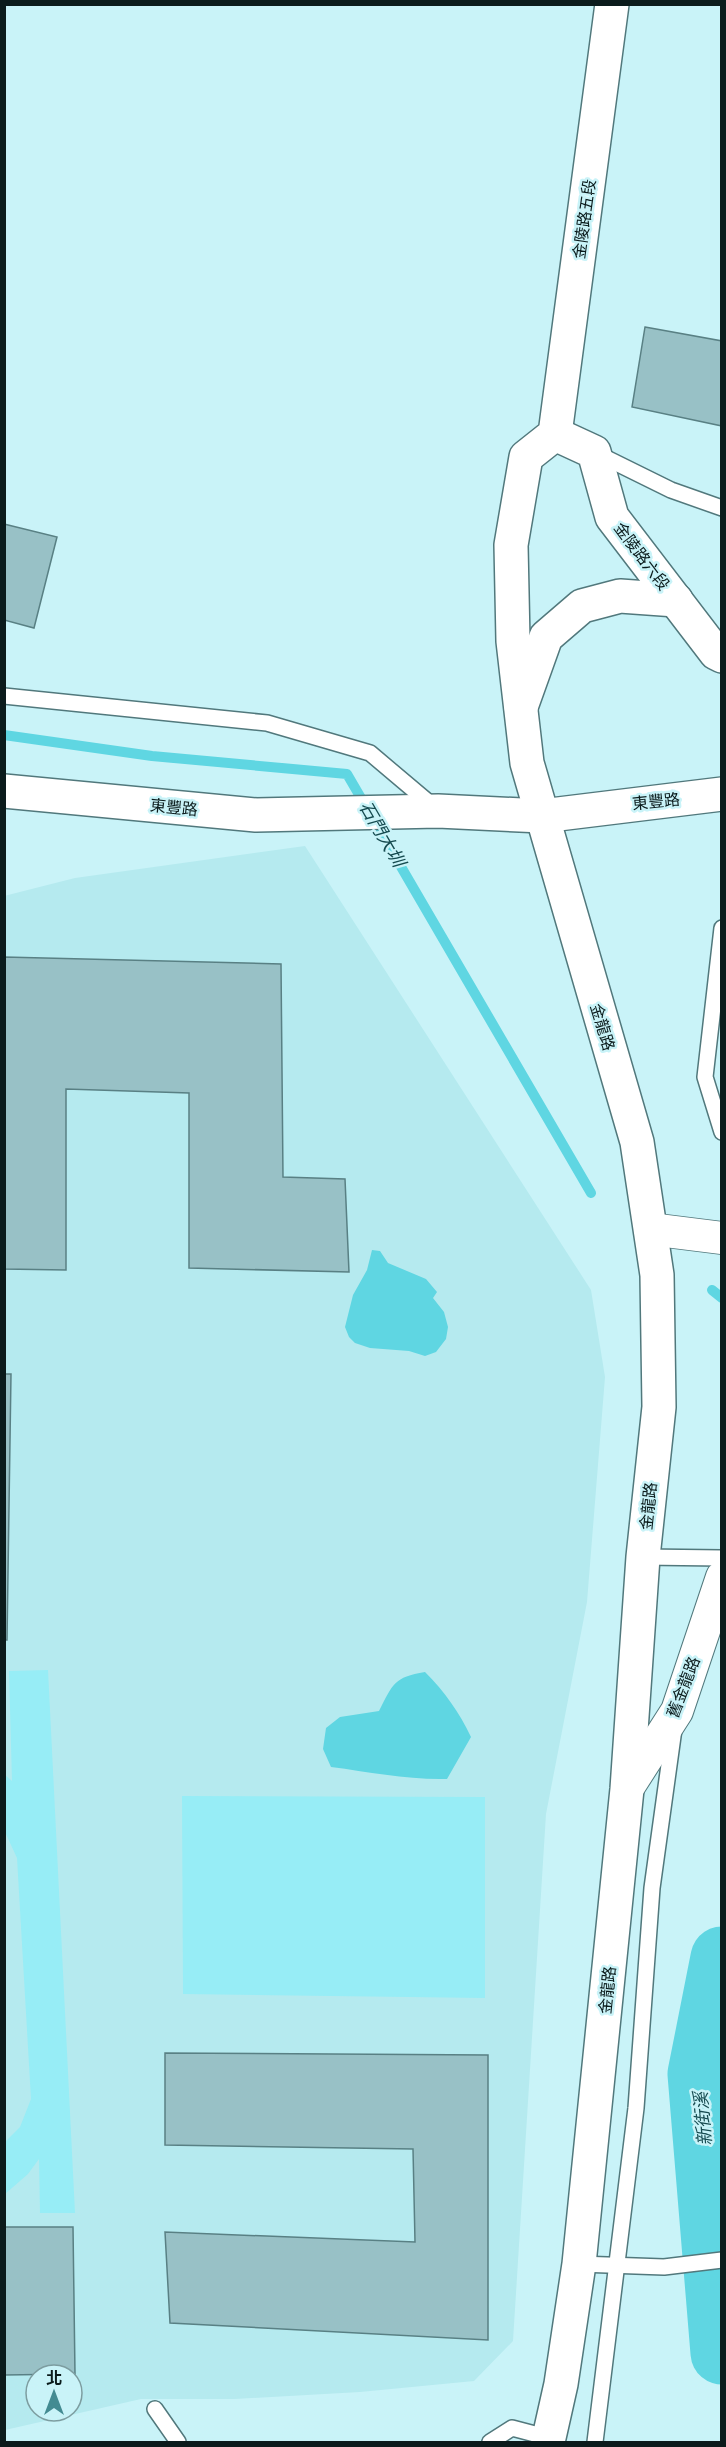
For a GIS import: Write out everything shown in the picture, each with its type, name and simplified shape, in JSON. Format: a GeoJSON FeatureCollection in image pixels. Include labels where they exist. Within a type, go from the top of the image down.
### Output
{"type":"FeatureCollection","features":[{"type":"Feature","properties":{"kind":"main road","name":"金陵路五段"},"geometry":{"type":"LineString","coordinates":[[555,434],[612,4]]}},
{"type":"Feature","properties":{"kind":"main road"},"geometry":{"type":"LineString","coordinates":[[555,434],[594,452]]}},
{"type":"Feature","properties":{"kind":"main road","name":"金龍路"},"geometry":{"type":"LineString","coordinates":[[550,2441],[579,2264],[627,1789],[643,1557],[659,1407],[657,1275],[637,1142],[527,763],[520,707],[513,641],[511,545],[526,457],[555,434]]}},
{"type":"Feature","properties":{"kind":"main road","name":"金陵路六段"},"geometry":{"type":"LineString","coordinates":[[594,452],[612,517],[716,652],[722,656]]}},
{"type":"Feature","properties":{"kind":"main road"},"geometry":{"type":"LineString","coordinates":[[520,707],[546,637],[582,606],[620,596],[676,600]]}},
{"type":"Feature","properties":{"kind":"main road","name":"東豐路"},"geometry":{"type":"LineString","coordinates":[[4,790],[256,815],[425,811],[542,816],[722,794]]}},
{"type":"Feature","properties":{"kind":"street"},"geometry":{"type":"LineString","coordinates":[[650,1229],[722,1238]]}},
{"type":"Feature","properties":{"kind":"street","name":"舊金龍路"},"geometry":{"type":"LineString","coordinates":[[627,1789],[677,1711],[722,1577]]}},
{"type":"Feature","properties":{"kind":"lane"},"geometry":{"type":"LineString","coordinates":[[594,452],[670,490],[722,508]]}},
{"type":"Feature","properties":{"kind":"lane"},"geometry":{"type":"LineString","coordinates":[[4,696],[267,723],[370,753],[425,811]]}},
{"type":"Feature","properties":{"kind":"lane"},"geometry":{"type":"LineString","coordinates":[[722,928],[705,1077],[722,1132]]}},
{"type":"Feature","properties":{"kind":"lane"},"geometry":{"type":"LineString","coordinates":[[643,1557],[722,1558]]}},
{"type":"Feature","properties":{"kind":"lane"},"geometry":{"type":"LineString","coordinates":[[595,2442],[636,2108],[652,1888],[677,1711]]}},
{"type":"Feature","properties":{"kind":"lane"},"geometry":{"type":"LineString","coordinates":[[579,2264],[664,2267],[722,2260]]}},
{"type":"Feature","properties":{"kind":"lane"},"geometry":{"type":"LineString","coordinates":[[155,2409],[178,2442]]}},
{"type":"Feature","properties":{"kind":"lane"},"geometry":{"type":"LineString","coordinates":[[490,2442],[512,2428],[550,2441]]}},
{"type":"Feature","properties":{"kind":"shaded area"},"geometry":{"type":"Polygon","coordinates":[[[305,846],[591,1290],[605,1377],[587,1602],[546,1814],[513,2341],[474,2381],[360,2392],[235,2399],[141,2399],[84,2412],[84,2363],[24,2363],[24,2423],[36,2423],[5,2430],[4,896],[75,878],[305,846]]]}},
{"type":"Feature","properties":{"kind":"shaded area"},"geometry":{"type":"Polygon","coordinates":[[[372,1250],[380,1251],[388,1263],[426,1279],[437,1292],[433,1298],[444,1312],[448,1327],[446,1339],[436,1352],[425,1356],[409,1351],[370,1348],[355,1343],[349,1337],[345,1327],[353,1295],[367,1270],[372,1250]]]}},
{"type":"Feature","properties":{"kind":"shaded area"},"geometry":{"type":"Polygon","coordinates":[[[48,1670],[75,2213],[40,2213],[39,2159],[28,2174],[5,2194],[5,2142],[20,2127],[31,2099],[17,1858],[5,1832],[5,1775],[12,1781],[9,1671],[48,1670]]]}},
{"type":"Feature","properties":{"kind":"shaded area"},"geometry":{"type":"Polygon","coordinates":[[[425,1672],[451,1703],[471,1737],[447,1779],[403,1777],[331,1767],[323,1749],[326,1728],[340,1717],[379,1711],[396,1683],[407,1676],[425,1672]]]}},
{"type":"Feature","properties":{"kind":"shaded area"},"geometry":{"type":"Polygon","coordinates":[[[182,1796],[485,1797],[485,1998],[183,1994],[182,1796]]]}},
{"type":"Feature","properties":{"kind":"building"},"geometry":{"type":"Polygon","coordinates":[[[645,327],[722,341],[722,426],[632,407],[645,327]]]}},
{"type":"Feature","properties":{"kind":"building"},"geometry":{"type":"Polygon","coordinates":[[[4,524],[57,537],[34,628],[4,620],[4,524]]]}},
{"type":"Feature","properties":{"kind":"building"},"geometry":{"type":"Polygon","coordinates":[[[4,957],[281,964],[283,1177],[345,1179],[349,1272],[189,1268],[189,1093],[66,1089],[66,1270],[4,1269],[4,957]]]}},
{"type":"Feature","properties":{"kind":"building"},"geometry":{"type":"Polygon","coordinates":[[[4,1374],[11,1374],[7,1640],[4,1640],[4,1374]]]}},
{"type":"Feature","properties":{"kind":"building"},"geometry":{"type":"Polygon","coordinates":[[[165,2053],[488,2055],[488,2340],[170,2323],[165,2232],[415,2242],[413,2149],[165,2145],[165,2053]]]}},
{"type":"Feature","properties":{"kind":"building"},"geometry":{"type":"Polygon","coordinates":[[[4,2227],[73,2227],[75,2363],[24,2363],[24,2375],[4,2375],[4,2227]]]}},
{"type":"Feature","properties":{"kind":"waterway","name":"石門大圳"},"geometry":{"type":"LineString","coordinates":[[4,735],[152,756],[347,774],[591,1193]]}},
{"type":"Feature","properties":{"kind":"waterway","name":"石門大圳"},"geometry":{"type":"LineString","coordinates":[[712,1290],[722,1298]]}},
{"type":"Feature","properties":{"kind":"waterway","name":"新街溪"},"geometry":{"type":"LineString","coordinates":[[722,1958],[699,2074],[722,2353]]}}]}
